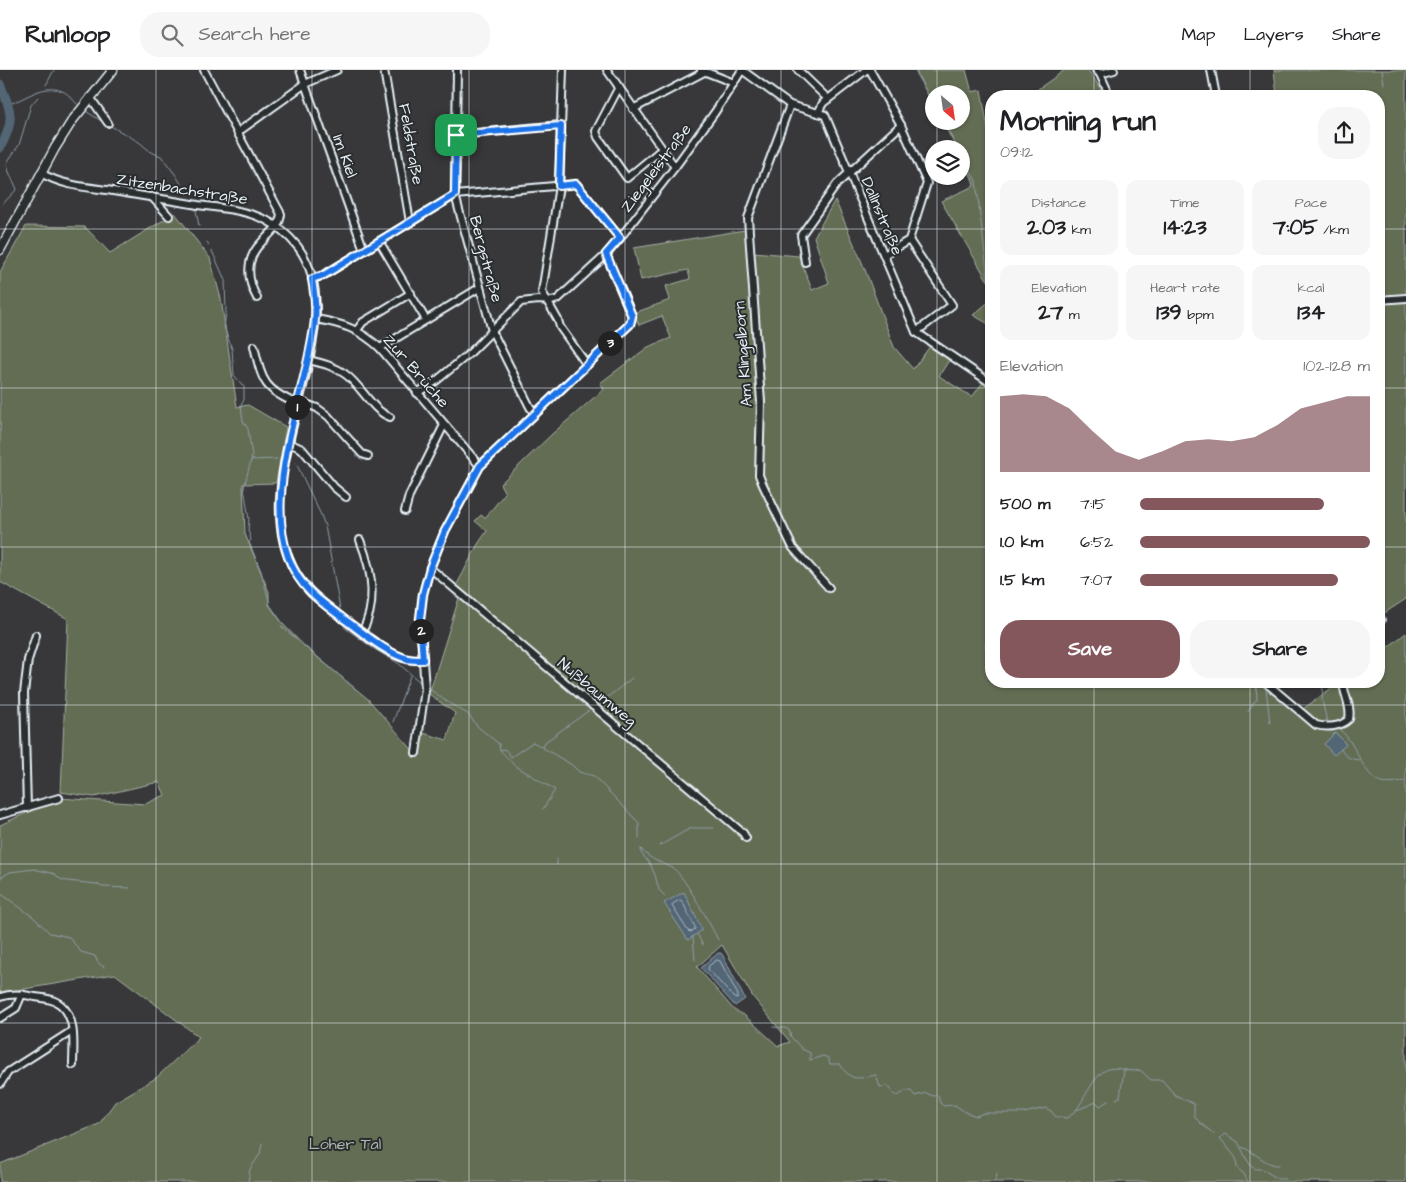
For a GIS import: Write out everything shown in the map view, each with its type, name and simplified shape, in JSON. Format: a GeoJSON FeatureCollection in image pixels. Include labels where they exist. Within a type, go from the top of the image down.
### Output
{"type":"FeatureCollection","features":[{"type":"Feature","properties":{"kind":"main road"},"geometry":{"type":"LineString","coordinates":[[0,250],[41,173],[72,121],[90,96],[113,70]]}},
{"type":"Feature","properties":{"kind":"street"},"geometry":{"type":"LineString","coordinates":[[204,70],[281,214],[277,227],[253,254],[250,267],[250,286],[257,298]]}},
{"type":"Feature","properties":{"kind":"street","name":"Im Kiel"},"geometry":{"type":"LineString","coordinates":[[300,70],[364,250]]}},
{"type":"Feature","properties":{"kind":"street"},"geometry":{"type":"LineString","coordinates":[[238,132],[305,84],[337,70]]}},
{"type":"Feature","properties":{"kind":"street","name":"Feldstraße"},"geometry":{"type":"LineString","coordinates":[[384,70],[410,222]]}},
{"type":"Feature","properties":{"kind":"street","name":"Bergstraße"},"geometry":{"type":"LineString","coordinates":[[457,70],[455,195],[492,331],[530,408],[535,414]]}},
{"type":"Feature","properties":{"kind":"street"},"geometry":{"type":"LineString","coordinates":[[563,70],[559,186],[542,292],[560,327],[587,364]]}},
{"type":"Feature","properties":{"kind":"street"},"geometry":{"type":"LineString","coordinates":[[607,70],[675,167]]}},
{"type":"Feature","properties":{"kind":"street"},"geometry":{"type":"LineString","coordinates":[[742,70],[790,105],[818,113],[822,103],[866,70]]}},
{"type":"Feature","properties":{"kind":"street","name":"Ziegeleistraße"},"geometry":{"type":"LineString","coordinates":[[417,393],[436,381],[471,352],[521,302],[558,299],[606,254],[675,167],[742,70]]}},
{"type":"Feature","properties":{"kind":"street"},"geometry":{"type":"LineString","coordinates":[[798,70],[828,99]]}},
{"type":"Feature","properties":{"kind":"street"},"geometry":{"type":"LineString","coordinates":[[870,70],[901,124],[927,182],[909,240],[884,255]]}},
{"type":"Feature","properties":{"kind":"street"},"geometry":{"type":"LineString","coordinates":[[1107,90],[1098,72],[1114,70]]}},
{"type":"Feature","properties":{"kind":"street"},"geometry":{"type":"LineString","coordinates":[[1211,70],[1215,90]]}},
{"type":"Feature","properties":{"kind":"street"},"geometry":{"type":"LineString","coordinates":[[634,109],[702,71],[734,83]]}},
{"type":"Feature","properties":{"kind":"street"},"geometry":{"type":"LineString","coordinates":[[619,88],[596,131],[598,137],[627,178],[662,149]]}},
{"type":"Feature","properties":{"kind":"street"},"geometry":{"type":"LineString","coordinates":[[90,96],[108,123]]}},
{"type":"Feature","properties":{"kind":"street","name":"Am Klingelborn"},"geometry":{"type":"LineString","coordinates":[[790,105],[748,218],[761,402],[759,475],[793,548],[829,588]]}},
{"type":"Feature","properties":{"kind":"street","name":"Dallnstraße"},"geometry":{"type":"LineString","coordinates":[[818,113],[825,115],[916,332]]}},
{"type":"Feature","properties":{"kind":"street"},"geometry":{"type":"LineString","coordinates":[[805,262],[800,235],[837,184],[901,124]]}},
{"type":"Feature","properties":{"kind":"street"},"geometry":{"type":"LineString","coordinates":[[456,135],[561,126]]}},
{"type":"Feature","properties":{"kind":"street","name":"Zitzenbachstraße"},"geometry":{"type":"LineString","coordinates":[[41,173],[52,180],[74,186],[243,212],[266,220],[277,227],[298,247],[312,279],[316,303],[316,319],[309,360],[289,443],[282,486],[280,509],[286,554],[296,573],[310,592],[384,647],[407,659],[423,660]]}},
{"type":"Feature","properties":{"kind":"street"},"geometry":{"type":"LineString","coordinates":[[312,279],[324,275],[455,195],[576,184],[620,238]]}},
{"type":"Feature","properties":{"kind":"street"},"geometry":{"type":"LineString","coordinates":[[152,197],[169,216]]}},
{"type":"Feature","properties":{"kind":"street"},"geometry":{"type":"LineString","coordinates":[[909,240],[952,305],[916,332],[985,378]]}},
{"type":"Feature","properties":{"kind":"street"},"geometry":{"type":"LineString","coordinates":[[380,241],[426,320]]}},
{"type":"Feature","properties":{"kind":"street"},"geometry":{"type":"LineString","coordinates":[[416,753],[425,689],[420,619],[423,594],[430,568],[449,524],[480,466],[630,324],[632,316],[606,254]]}},
{"type":"Feature","properties":{"kind":"street"},"geometry":{"type":"LineString","coordinates":[[380,348],[479,288]]}},
{"type":"Feature","properties":{"kind":"street"},"geometry":{"type":"LineString","coordinates":[[357,330],[363,322],[411,292]]}},
{"type":"Feature","properties":{"kind":"street"},"geometry":{"type":"LineString","coordinates":[[1385,300],[1406,298]]}},
{"type":"Feature","properties":{"kind":"street","name":"Zur Brüche"},"geometry":{"type":"LineString","coordinates":[[316,319],[339,323],[357,330],[380,348],[480,466]]}},
{"type":"Feature","properties":{"kind":"street"},"geometry":{"type":"LineString","coordinates":[[254,346],[260,372],[267,385],[281,397],[317,408],[328,416],[362,454],[368,456]]}},
{"type":"Feature","properties":{"kind":"street"},"geometry":{"type":"LineString","coordinates":[[309,360],[346,374],[383,414],[390,417]]}},
{"type":"Feature","properties":{"kind":"street"},"geometry":{"type":"LineString","coordinates":[[405,511],[409,496],[444,425]]}},
{"type":"Feature","properties":{"kind":"street"},"geometry":{"type":"LineString","coordinates":[[289,443],[302,449],[334,487],[346,497]]}},
{"type":"Feature","properties":{"kind":"street"},"geometry":{"type":"LineString","coordinates":[[360,540],[367,557],[372,593],[368,621],[362,632]]}},
{"type":"Feature","properties":{"kind":"street","name":"Nußbaumweg"},"geometry":{"type":"LineString","coordinates":[[430,568],[743,833],[746,838]]}},
{"type":"Feature","properties":{"kind":"street"},"geometry":{"type":"LineString","coordinates":[[27,808],[24,693],[28,660],[36,635]]}},
{"type":"Feature","properties":{"kind":"street"},"geometry":{"type":"LineString","coordinates":[[1272,688],[1316,724],[1323,726],[1338,725],[1349,719],[1350,709],[1344,688]]}},
{"type":"Feature","properties":{"kind":"street"},"geometry":{"type":"LineString","coordinates":[[0,815],[59,798]]}},
{"type":"Feature","properties":{"kind":"street"},"geometry":{"type":"LineString","coordinates":[[0,997],[8,994],[22,994],[47,999],[61,1005],[70,1018],[73,1066]]}},
{"type":"Feature","properties":{"kind":"street"},"geometry":{"type":"LineString","coordinates":[[0,1018],[16,1008],[22,994]]}},
{"type":"Feature","properties":{"kind":"street"},"geometry":{"type":"LineString","coordinates":[[0,1084],[8,1072],[72,1031]]}},
{"type":"Feature","properties":{"kind":"green space"},"geometry":{"type":"Polygon","coordinates":[[[915,70],[966,70],[972,92],[981,90],[985,112],[985,276],[941,201],[974,186],[970,174],[970,140],[952,140],[947,130],[970,130],[970,85],[925,85],[925,89],[915,70]]]}},
{"type":"Feature","properties":{"kind":"green space"},"geometry":{"type":"Polygon","coordinates":[[[1065,70],[1088,70],[1101,90],[1038,90],[1065,70]]]}},
{"type":"Feature","properties":{"kind":"green space"},"geometry":{"type":"Polygon","coordinates":[[[1274,70],[1406,70],[1406,599],[1385,613],[1385,90],[1276,90],[1274,70]]]}},
{"type":"Feature","properties":{"kind":"green space","name":"Loher Tal"},"geometry":{"type":"Polygon","coordinates":[[[835,200],[864,267],[894,347],[913,369],[934,341],[953,354],[939,376],[972,397],[985,380],[985,688],[1270,688],[1299,712],[1332,688],[1385,688],[1385,649],[1406,633],[1406,1182],[0,1182],[0,1164],[99,1124],[115,1102],[156,1078],[199,1037],[115,974],[0,993],[0,825],[59,798],[145,804],[165,795],[159,782],[94,797],[61,792],[68,619],[0,582],[0,272],[26,226],[85,227],[110,253],[175,213],[210,258],[221,299],[237,407],[248,405],[286,427],[276,483],[243,484],[245,534],[269,592],[269,605],[283,624],[305,647],[368,699],[416,754],[420,732],[447,740],[455,713],[429,694],[459,598],[453,592],[478,544],[487,531],[475,521],[481,515],[485,518],[505,493],[500,484],[552,434],[604,389],[600,383],[648,347],[671,338],[662,316],[639,325],[634,313],[670,300],[666,286],[690,279],[688,270],[641,280],[634,248],[751,229],[753,252],[799,256],[812,290],[829,283],[814,237],[835,200]],[[722,945],[697,967],[734,1010],[744,1015],[778,1046],[790,1042],[753,997],[722,945]]]}},
{"type":"Feature","properties":{"kind":"green space"},"geometry":{"type":"Polygon","coordinates":[[[985,305],[985,322],[973,315],[985,305]]]}},
{"type":"Feature","properties":{"kind":"water"},"geometry":{"type":"Polygon","coordinates":[[[1335,733],[1346,745],[1334,755],[1324,744],[1335,733]]]}},
{"type":"Feature","properties":{"kind":"water"},"geometry":{"type":"Polygon","coordinates":[[[684,892],[702,930],[688,940],[664,903],[684,892]]]}},
{"type":"Feature","properties":{"kind":"water"},"geometry":{"type":"Polygon","coordinates":[[[718,953],[722,954],[745,999],[735,1006],[701,968],[718,953]]]}},
{"type":"Feature","properties":{"kind":"waterway"},"geometry":{"type":"LineString","coordinates":[[46,85],[54,70]]}},
{"type":"Feature","properties":{"kind":"waterway"},"geometry":{"type":"LineString","coordinates":[[917,70],[917,76],[925,90]]}},
{"type":"Feature","properties":{"kind":"waterway"},"geometry":{"type":"LineString","coordinates":[[1382,70],[1384,84]]}},
{"type":"Feature","properties":{"kind":"waterway"},"geometry":{"type":"LineString","coordinates":[[0,84],[10,116],[8,131],[0,148]]}},
{"type":"Feature","properties":{"kind":"waterway"},"geometry":{"type":"LineString","coordinates":[[9,104],[41,90],[48,89],[64,92],[77,104]]}},
{"type":"Feature","properties":{"kind":"waterway"},"geometry":{"type":"LineString","coordinates":[[0,207],[17,189],[7,165],[19,145],[31,105],[38,97]]}},
{"type":"Feature","properties":{"kind":"waterway"},"geometry":{"type":"LineString","coordinates":[[87,112],[103,122]]}},
{"type":"Feature","properties":{"kind":"waterway"},"geometry":{"type":"LineString","coordinates":[[109,125],[139,142],[151,152],[161,156],[188,195]]}},
{"type":"Feature","properties":{"kind":"waterway"},"geometry":{"type":"LineString","coordinates":[[948,130],[953,140]]}},
{"type":"Feature","properties":{"kind":"waterway"},"geometry":{"type":"LineString","coordinates":[[970,170],[976,181],[985,254]]}},
{"type":"Feature","properties":{"kind":"waterway"},"geometry":{"type":"LineString","coordinates":[[196,210],[199,226]]}},
{"type":"Feature","properties":{"kind":"waterway"},"geometry":{"type":"LineString","coordinates":[[212,251],[225,280],[226,313],[224,327],[232,349],[234,375],[244,387],[244,400],[241,405],[243,421],[248,429],[251,460],[277,459]]}},
{"type":"Feature","properties":{"kind":"waterway"},"geometry":{"type":"LineString","coordinates":[[251,460],[244,487],[249,520],[248,530],[251,540],[249,542],[261,571],[270,605],[282,622]]}},
{"type":"Feature","properties":{"kind":"waterway"},"geometry":{"type":"LineString","coordinates":[[296,463],[325,526],[340,609]]}},
{"type":"Feature","properties":{"kind":"waterway"},"geometry":{"type":"LineString","coordinates":[[281,626],[358,691]]}},
{"type":"Feature","properties":{"kind":"waterway"},"geometry":{"type":"LineString","coordinates":[[344,627],[374,649],[398,663],[421,683]]}},
{"type":"Feature","properties":{"kind":"waterway"},"geometry":{"type":"LineString","coordinates":[[393,722],[410,676]]}},
{"type":"Feature","properties":{"kind":"waterway"},"geometry":{"type":"LineString","coordinates":[[598,705],[632,678]]}},
{"type":"Feature","properties":{"kind":"waterway"},"geometry":{"type":"LineString","coordinates":[[428,688],[468,714],[477,726],[499,744],[500,750],[505,749],[511,757],[533,742],[572,765],[579,772],[594,776],[639,823],[639,839]]}},
{"type":"Feature","properties":{"kind":"waterway"},"geometry":{"type":"LineString","coordinates":[[1248,712],[1257,700],[1256,688]]}},
{"type":"Feature","properties":{"kind":"waterway"},"geometry":{"type":"LineString","coordinates":[[1266,688],[1270,723]]}},
{"type":"Feature","properties":{"kind":"waterway"},"geometry":{"type":"LineString","coordinates":[[1323,688],[1322,700],[1327,722]]}},
{"type":"Feature","properties":{"kind":"waterway"},"geometry":{"type":"LineString","coordinates":[[543,747],[545,742],[591,709]]}},
{"type":"Feature","properties":{"kind":"waterway"},"geometry":{"type":"LineString","coordinates":[[1352,719],[1353,711]]}},
{"type":"Feature","properties":{"kind":"waterway"},"geometry":{"type":"LineString","coordinates":[[1340,729],[1350,723]]}},
{"type":"Feature","properties":{"kind":"waterway"},"geometry":{"type":"LineString","coordinates":[[1337,728],[1344,733],[1364,766],[1375,779],[1385,783],[1406,781]]}},
{"type":"Feature","properties":{"kind":"waterway"},"geometry":{"type":"LineString","coordinates":[[1341,749],[1349,758],[1360,760]]}},
{"type":"Feature","properties":{"kind":"waterway"},"geometry":{"type":"LineString","coordinates":[[500,750],[514,765],[555,790],[543,809]]}},
{"type":"Feature","properties":{"kind":"waterway"},"geometry":{"type":"LineString","coordinates":[[659,846],[691,828],[714,828]]}},
{"type":"Feature","properties":{"kind":"waterway"},"geometry":{"type":"LineString","coordinates":[[641,849],[653,859],[674,869],[679,874],[698,902],[718,940]]}},
{"type":"Feature","properties":{"kind":"waterway"},"geometry":{"type":"LineString","coordinates":[[641,849],[641,853],[650,864],[655,875],[659,890],[665,896]]}},
{"type":"Feature","properties":{"kind":"waterway"},"geometry":{"type":"LineString","coordinates":[[557,859],[557,865]]}},
{"type":"Feature","properties":{"kind":"waterway"},"geometry":{"type":"LineString","coordinates":[[0,878],[10,872],[34,869],[55,874],[60,879],[67,881],[97,884],[102,887],[130,888]]}},
{"type":"Feature","properties":{"kind":"waterway"},"geometry":{"type":"LineString","coordinates":[[0,893],[32,916],[50,933],[69,937],[81,952],[95,956],[98,963],[104,967]]}},
{"type":"Feature","properties":{"kind":"waterway"},"geometry":{"type":"LineString","coordinates":[[697,934],[703,945]]}},
{"type":"Feature","properties":{"kind":"waterway"},"geometry":{"type":"LineString","coordinates":[[693,936],[695,960]]}},
{"type":"Feature","properties":{"kind":"waterway"},"geometry":{"type":"LineString","coordinates":[[773,1027],[789,1030],[791,1037],[802,1049],[810,1053],[810,1060],[823,1056],[828,1058],[830,1064],[840,1064],[848,1074],[855,1078],[876,1075],[880,1087],[889,1086],[893,1094],[898,1096],[905,1091],[911,1091],[915,1096],[926,1093],[933,1096],[938,1095],[940,1103],[944,1106],[955,1105],[965,1112],[976,1116],[984,1113],[1024,1113],[1045,1108],[1056,1117],[1067,1118],[1075,1111],[1094,1081],[1103,1072],[1112,1068],[1132,1071],[1140,1070],[1151,1080],[1162,1080],[1175,1095],[1194,1104],[1194,1115],[1199,1122],[1214,1134]]}},
{"type":"Feature","properties":{"kind":"waterway"},"geometry":{"type":"LineString","coordinates":[[1116,1099],[1120,1097],[1124,1070]]}},
{"type":"Feature","properties":{"kind":"waterway"},"geometry":{"type":"LineString","coordinates":[[1077,1110],[1096,1102],[1100,1106],[1108,1101]]}},
{"type":"Feature","properties":{"kind":"waterway"},"geometry":{"type":"LineString","coordinates":[[1248,1182],[1244,1174],[1237,1168],[1236,1158],[1220,1138],[1226,1134],[1238,1142],[1252,1167],[1262,1169],[1278,1179],[1286,1179]]}},
{"type":"Feature","properties":{"kind":"waterway"},"geometry":{"type":"LineString","coordinates":[[248,1182],[250,1169],[260,1154],[262,1143]]}},
{"type":"Feature","properties":{"kind":"waterway"},"geometry":{"type":"LineString","coordinates":[[1242,1147],[1269,1163],[1279,1165]]}},
{"type":"Feature","properties":{"kind":"waterway"},"geometry":{"type":"LineString","coordinates":[[993,1182],[996,1180],[997,1173]]}},
{"type":"Feature","properties":{"kind":"route"},"geometry":{"type":"LineString","coordinates":[[561,126],[559,186],[576,184],[620,238],[606,254],[632,320],[480,466],[445,531],[430,568],[423,594],[420,619],[423,660],[407,659],[384,647],[341,617],[310,592],[296,573],[286,554],[282,534],[280,509],[282,486],[287,452],[309,360],[316,319],[316,303],[312,279],[324,275],[455,195],[456,135],[561,126]]}}]}
